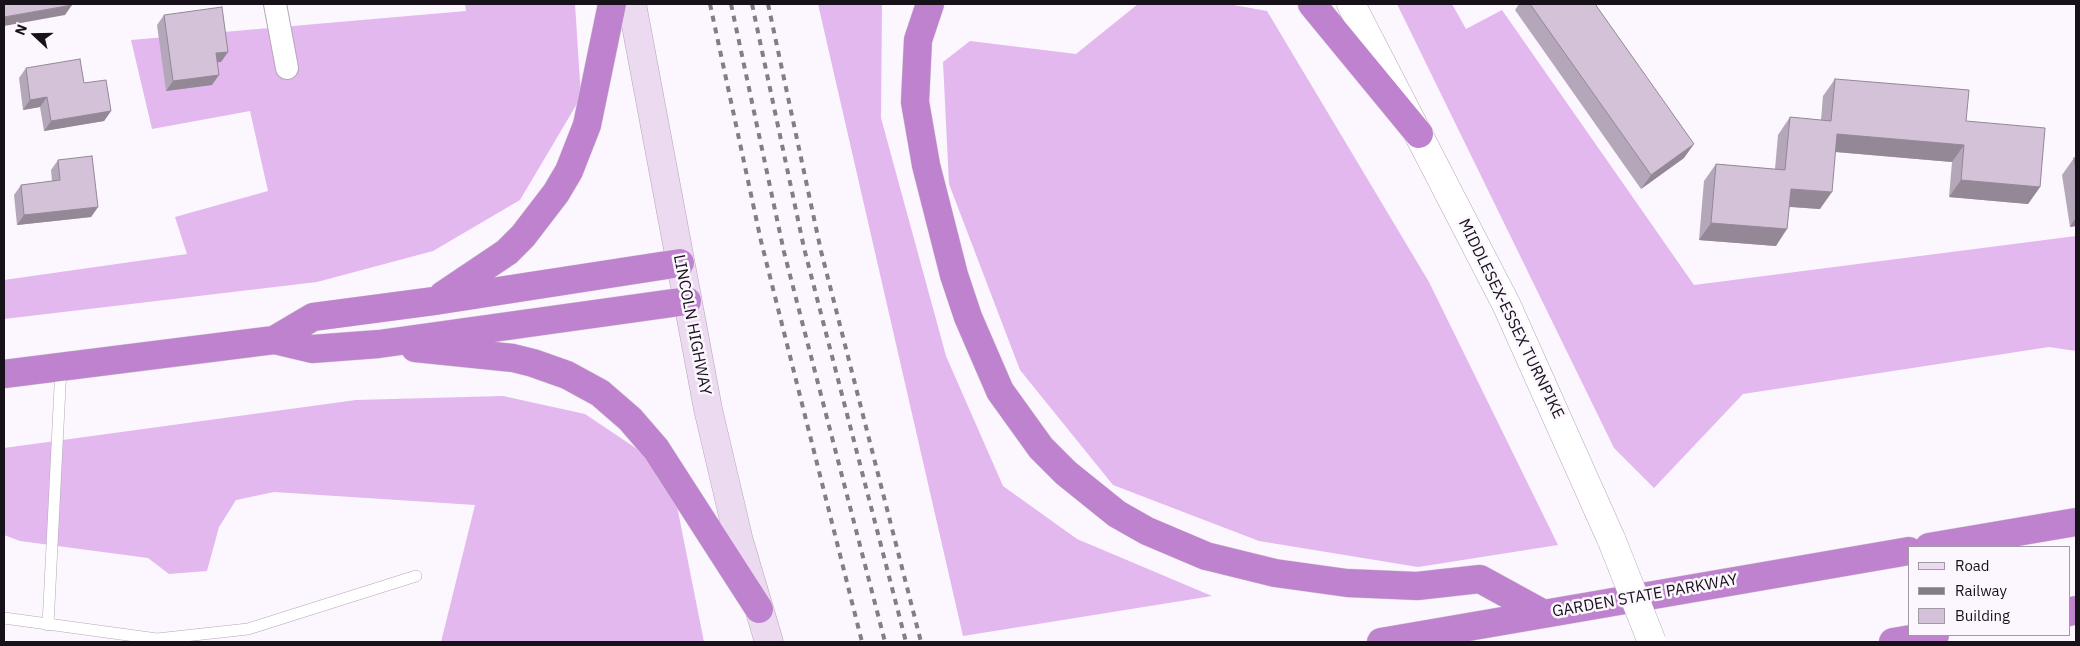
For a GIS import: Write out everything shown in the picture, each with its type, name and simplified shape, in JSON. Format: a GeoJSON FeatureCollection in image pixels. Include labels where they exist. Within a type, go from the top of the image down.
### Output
{"type":"FeatureCollection","features":[{"type":"Feature","properties":{"kind":"highway"},"geometry":{"type":"LineString","coordinates":[[434,301],[507,252],[523,236],[556,193],[569,171],[586,125],[612,4]]}},
{"type":"Feature","properties":{"kind":"highway"},"geometry":{"type":"LineString","coordinates":[[930,4],[918,40],[915,70],[915,102],[924,158],[954,275],[968,317],[1000,391],[1041,448],[1066,473],[1117,514],[1147,531],[1206,556],[1275,573],[1347,583],[1417,586],[1480,580],[1542,613]]}},
{"type":"Feature","properties":{"kind":"highway"},"geometry":{"type":"LineString","coordinates":[[1312,4],[1419,134]]}},
{"type":"Feature","properties":{"kind":"highway"},"geometry":{"type":"LineString","coordinates":[[274,340],[313,317],[434,301],[680,263]]}},
{"type":"Feature","properties":{"kind":"highway"},"geometry":{"type":"LineString","coordinates":[[4,374],[274,340],[312,349],[378,344],[687,300]]}},
{"type":"Feature","properties":{"kind":"highway"},"geometry":{"type":"LineString","coordinates":[[378,344],[513,358],[550,368],[584,383],[600,393],[630,419],[656,449],[759,610]]}},
{"type":"Feature","properties":{"kind":"highway"},"geometry":{"type":"LineString","coordinates":[[1935,546],[2076,522]]}},
{"type":"Feature","properties":{"kind":"highway","name":"GARDEN STATE PARKWAY"},"geometry":{"type":"LineString","coordinates":[[1382,642],[1908,551]]}},
{"type":"Feature","properties":{"kind":"highway"},"geometry":{"type":"LineString","coordinates":[[1893,642],[1929,636]]}},
{"type":"Feature","properties":{"kind":"main road","name":"LINCOLN HIGHWAY"},"geometry":{"type":"LineString","coordinates":[[632,4],[687,300],[724,476],[769,642]]}},
{"type":"Feature","properties":{"kind":"street"},"geometry":{"type":"LineString","coordinates":[[275,4],[287,68]]}},
{"type":"Feature","properties":{"kind":"street","name":"MIDDLESEX-ESSEX TURNPIKE"},"geometry":{"type":"LineString","coordinates":[[1351,4],[1507,306],[1612,540],[1652,642]]}},
{"type":"Feature","properties":{"kind":"lane"},"geometry":{"type":"LineString","coordinates":[[48,625],[61,367]]}},
{"type":"Feature","properties":{"kind":"lane"},"geometry":{"type":"LineString","coordinates":[[4,618],[157,639],[248,628],[416,576]]}},
{"type":"Feature","properties":{"kind":"shaded area"},"geometry":{"type":"Polygon","coordinates":[[[465,4],[575,4],[581,97],[520,200],[433,251],[317,282],[4,319],[4,280],[187,254],[175,217],[268,191],[250,111],[152,129],[131,40],[466,11],[465,4]]]}},
{"type":"Feature","properties":{"kind":"shaded area"},"geometry":{"type":"Polygon","coordinates":[[[818,4],[882,4],[881,118],[946,356],[1003,486],[1077,539],[1212,596],[963,636],[818,4]]]}},
{"type":"Feature","properties":{"kind":"shaded area"},"geometry":{"type":"Polygon","coordinates":[[[1138,4],[1228,4],[1267,11],[1429,282],[1558,545],[1418,567],[1259,541],[1113,485],[1020,370],[949,184],[943,62],[970,41],[1076,54],[1138,4]]]}},
{"type":"Feature","properties":{"kind":"shaded area"},"geometry":{"type":"Polygon","coordinates":[[[1397,4],[1452,4],[1466,29],[1502,10],[1694,285],[2076,236],[2076,351],[2049,347],[1743,394],[1654,488],[1614,448],[1397,4]]]}},
{"type":"Feature","properties":{"kind":"shaded area"},"geometry":{"type":"Polygon","coordinates":[[[503,396],[585,414],[670,471],[704,642],[441,642],[475,505],[274,492],[236,500],[219,527],[207,571],[169,574],[148,558],[20,541],[4,535],[4,448],[356,400],[503,396]]]}},
{"type":"Feature","properties":{"kind":"building"},"geometry":{"type":"Polygon","coordinates":[[[4,4],[72,4],[72,5],[4,17],[4,4]]]}},
{"type":"Feature","properties":{"kind":"building"},"geometry":{"type":"Polygon","coordinates":[[[1530,4],[1595,4],[1694,144],[1651,175],[1530,4]]]}},
{"type":"Feature","properties":{"kind":"building"},"geometry":{"type":"Polygon","coordinates":[[[222,7],[228,52],[216,53],[219,75],[173,81],[164,15],[222,7]]]}},
{"type":"Feature","properties":{"kind":"building"},"geometry":{"type":"Polygon","coordinates":[[[80,59],[84,83],[106,80],[111,111],[51,121],[47,97],[30,100],[26,68],[80,59]]]}},
{"type":"Feature","properties":{"kind":"building"},"geometry":{"type":"Polygon","coordinates":[[[1835,79],[1969,90],[1966,121],[2045,128],[2040,187],[1961,180],[1964,145],[1837,134],[1832,192],[1791,189],[1787,229],[1711,223],[1716,164],[1785,170],[1790,117],[1831,121],[1835,79]]]}},
{"type":"Feature","properties":{"kind":"building"},"geometry":{"type":"Polygon","coordinates":[[[92,156],[98,207],[24,215],[21,185],[60,180],[58,160],[92,156]]]}},
{"type":"Feature","properties":{"kind":"railway"},"geometry":{"type":"LineString","coordinates":[[710,4],[761,241],[862,642]]}},
{"type":"Feature","properties":{"kind":"railway"},"geometry":{"type":"LineString","coordinates":[[731,4],[784,252],[885,642]]}},
{"type":"Feature","properties":{"kind":"railway"},"geometry":{"type":"LineString","coordinates":[[752,4],[804,248],[906,642]]}},
{"type":"Feature","properties":{"kind":"railway"},"geometry":{"type":"LineString","coordinates":[[768,4],[821,251],[921,642]]}}]}
